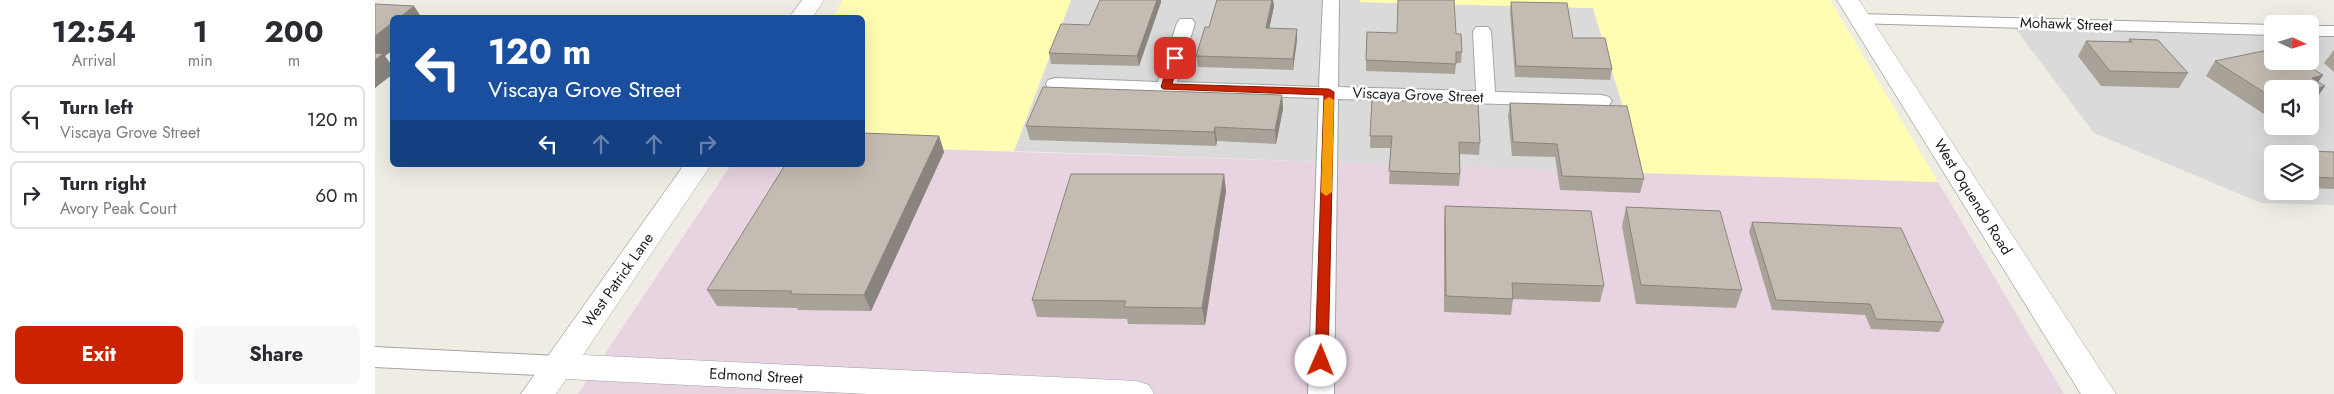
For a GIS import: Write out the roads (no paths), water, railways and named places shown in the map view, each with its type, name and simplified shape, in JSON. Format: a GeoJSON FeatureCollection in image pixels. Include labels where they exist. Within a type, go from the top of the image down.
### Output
{"type":"FeatureCollection","features":[{"type":"Feature","properties":{"kind":"street"},"geometry":{"type":"LineString","coordinates":[[802,15],[813,0]]}},
{"type":"Feature","properties":{"kind":"street"},"geometry":{"type":"LineString","coordinates":[[1321,394],[1331,0]]}},
{"type":"Feature","properties":{"kind":"street","name":"Mohawk Street"},"geometry":{"type":"LineString","coordinates":[[1854,9],[2264,30]]}},
{"type":"Feature","properties":{"kind":"street","name":"West Oquendo Road"},"geometry":{"type":"LineString","coordinates":[[1854,9],[2099,394]]}},
{"type":"Feature","properties":{"kind":"street"},"geometry":{"type":"LineString","coordinates":[[1166,87],[1186,23]]}},
{"type":"Feature","properties":{"kind":"street"},"geometry":{"type":"LineString","coordinates":[[1482,31],[1487,98]]}},
{"type":"Feature","properties":{"kind":"street"},"geometry":{"type":"LineString","coordinates":[[2319,31],[2334,31]]}},
{"type":"Feature","properties":{"kind":"street","name":"Viscaya Grove Street"},"geometry":{"type":"LineString","coordinates":[[1055,84],[1601,101]]}},
{"type":"Feature","properties":{"kind":"street","name":"West Patrick Lane"},"geometry":{"type":"LineString","coordinates":[[538,394],[697,167]]}},
{"type":"Feature","properties":{"kind":"street","name":"Edmond Street"},"geometry":{"type":"LineString","coordinates":[[375,358],[1137,394]]}}]}
